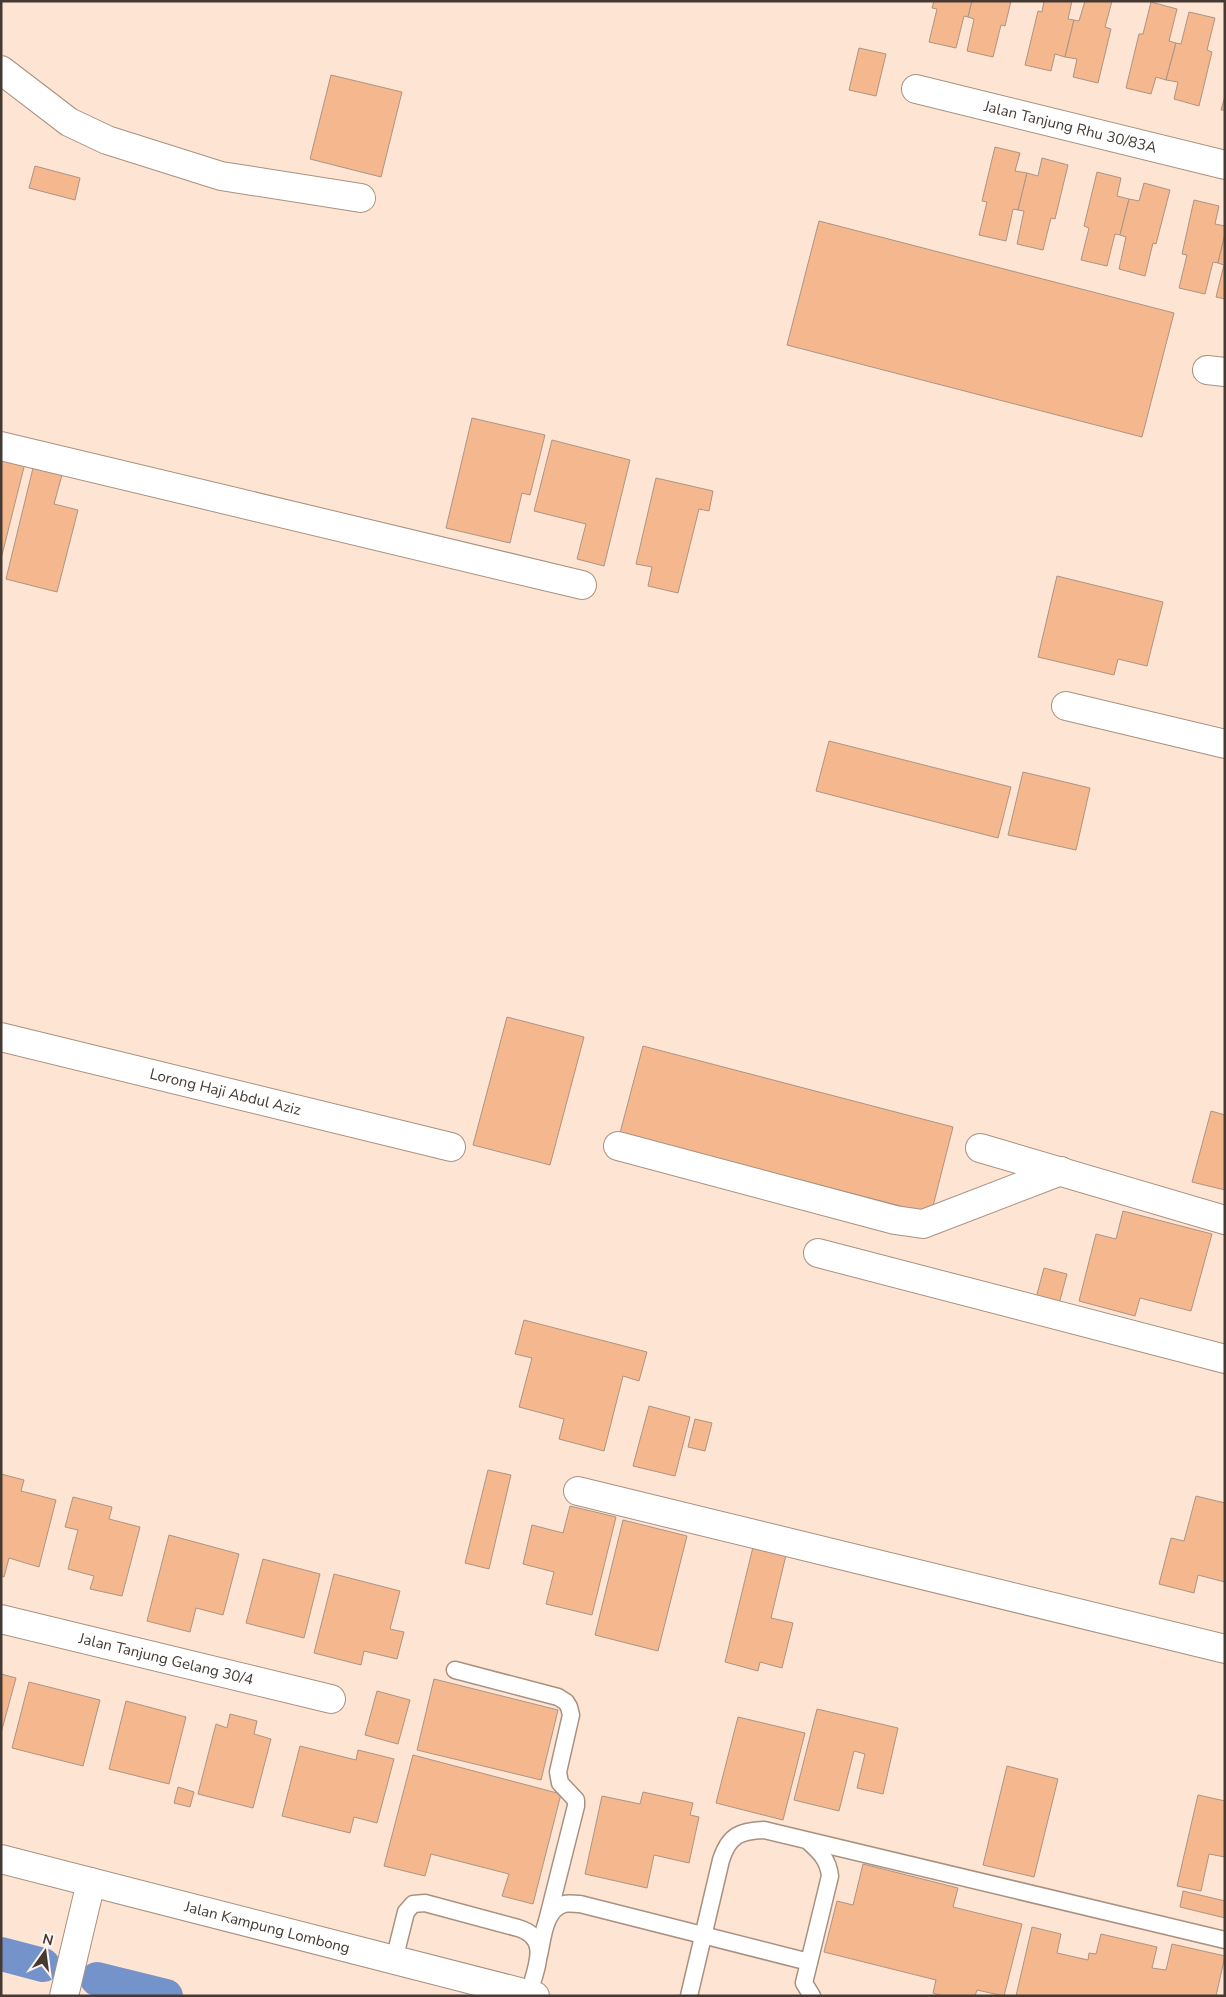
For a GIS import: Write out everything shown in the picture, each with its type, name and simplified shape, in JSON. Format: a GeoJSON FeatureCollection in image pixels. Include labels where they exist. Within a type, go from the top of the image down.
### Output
{"type":"FeatureCollection","features":[{"type":"Feature","properties":{"kind":"street"},"geometry":{"type":"LineString","coordinates":[[1,70],[69,122],[107,140],[221,176],[361,198]]}},
{"type":"Feature","properties":{"kind":"street","name":"Jalan Tanjung Rhu 30/83A"},"geometry":{"type":"LineString","coordinates":[[916,89],[1225,165]]}},
{"type":"Feature","properties":{"kind":"street"},"geometry":{"type":"LineString","coordinates":[[1,446],[582,585]]}},
{"type":"Feature","properties":{"kind":"street"},"geometry":{"type":"LineString","coordinates":[[1066,706],[1225,744]]}},
{"type":"Feature","properties":{"kind":"street","name":"Lorong Haji Abdul Aziz"},"geometry":{"type":"LineString","coordinates":[[1,1037],[451,1147]]}},
{"type":"Feature","properties":{"kind":"street"},"geometry":{"type":"LineString","coordinates":[[618,1146],[895,1220],[923,1224],[1061,1171]]}},
{"type":"Feature","properties":{"kind":"street"},"geometry":{"type":"LineString","coordinates":[[980,1148],[1225,1220]]}},
{"type":"Feature","properties":{"kind":"street"},"geometry":{"type":"LineString","coordinates":[[818,1253],[1225,1359]]}},
{"type":"Feature","properties":{"kind":"street"},"geometry":{"type":"LineString","coordinates":[[578,1491],[1225,1650]]}},
{"type":"Feature","properties":{"kind":"street","name":"Jalan Tanjung Gelang 30/4"},"geometry":{"type":"LineString","coordinates":[[1,1619],[331,1699]]}},
{"type":"Feature","properties":{"kind":"street","name":"Jalan Kampung Lombong"},"geometry":{"type":"LineString","coordinates":[[1,1859],[532,1995]]}},
{"type":"Feature","properties":{"kind":"street"},"geometry":{"type":"LineString","coordinates":[[64,1996],[91,1882]]}},
{"type":"Feature","properties":{"kind":"lane"},"geometry":{"type":"LineString","coordinates":[[455,1670],[558,1697],[569,1707],[571,1715],[558,1772],[560,1782],[576,1800],[576,1806],[539,1955],[532,1995]]}},
{"type":"Feature","properties":{"kind":"lane"},"geometry":{"type":"LineString","coordinates":[[689,1996],[721,1860],[725,1848],[732,1838],[744,1831],[764,1830],[1225,1940]]}},
{"type":"Feature","properties":{"kind":"lane"},"geometry":{"type":"LineString","coordinates":[[806,1991],[809,1962],[830,1876],[829,1865],[823,1854],[808,1841]]}},
{"type":"Feature","properties":{"kind":"lane"},"geometry":{"type":"LineString","coordinates":[[394,1960],[406,1912],[413,1904],[425,1903],[527,1931],[535,1937],[539,1955]]}},
{"type":"Feature","properties":{"kind":"lane"},"geometry":{"type":"LineString","coordinates":[[547,1921],[551,1913],[565,1904],[580,1904],[809,1962]]}},
{"type":"Feature","properties":{"kind":"building"},"geometry":{"type":"Polygon","coordinates":[[[934,1],[972,1],[968,17],[964,16],[956,48],[929,42],[937,9],[932,8],[934,1]]]}},
{"type":"Feature","properties":{"kind":"building"},"geometry":{"type":"Polygon","coordinates":[[[972,1],[1011,1],[1005,26],[1001,25],[993,57],[967,51],[974,19],[968,17],[972,1]]]}},
{"type":"Feature","properties":{"kind":"building"},"geometry":{"type":"Polygon","coordinates":[[[1044,1],[1072,1],[1068,19],[1074,20],[1065,57],[1055,54],[1051,71],[1025,65],[1038,11],[1042,12],[1044,1]]]}},
{"type":"Feature","properties":{"kind":"building"},"geometry":{"type":"Polygon","coordinates":[[[1085,1],[1112,1],[1105,27],[1111,29],[1098,83],[1073,77],[1077,59],[1065,57],[1074,20],[1079,21],[1085,1]]]}},
{"type":"Feature","properties":{"kind":"building"},"geometry":{"type":"Polygon","coordinates":[[[1151,2],[1177,9],[1169,41],[1176,43],[1166,80],[1156,77],[1151,94],[1126,88],[1139,34],[1143,34],[1151,2]]]}},
{"type":"Feature","properties":{"kind":"building"},"geometry":{"type":"Polygon","coordinates":[[[1189,12],[1215,18],[1207,50],[1212,52],[1199,106],[1174,99],[1178,82],[1166,80],[1176,43],[1181,44],[1189,12]]]}},
{"type":"Feature","properties":{"kind":"building"},"geometry":{"type":"Polygon","coordinates":[[[859,48],[886,54],[876,96],[849,90],[859,48]]]}},
{"type":"Feature","properties":{"kind":"building"},"geometry":{"type":"Polygon","coordinates":[[[331,75],[402,92],[381,177],[310,159],[331,75]]]}},
{"type":"Feature","properties":{"kind":"building"},"geometry":{"type":"Polygon","coordinates":[[[1225,96],[1225,110],[1221,110],[1225,96]]]}},
{"type":"Feature","properties":{"kind":"building"},"geometry":{"type":"Polygon","coordinates":[[[995,147],[1020,153],[1015,171],[1027,173],[1018,210],[1013,209],[1006,241],[979,235],[987,202],[982,201],[995,147]]]}},
{"type":"Feature","properties":{"kind":"building"},"geometry":{"type":"Polygon","coordinates":[[[1042,158],[1068,165],[1055,219],[1051,218],[1043,250],[1017,244],[1024,211],[1018,210],[1027,173],[1038,176],[1042,158]]]}},
{"type":"Feature","properties":{"kind":"building"},"geometry":{"type":"Polygon","coordinates":[[[35,166],[80,178],[75,200],[29,188],[35,166]]]}},
{"type":"Feature","properties":{"kind":"building"},"geometry":{"type":"Polygon","coordinates":[[[1097,172],[1121,178],[1117,196],[1129,199],[1120,235],[1115,234],[1107,266],[1081,260],[1089,228],[1084,226],[1097,172]]]}},
{"type":"Feature","properties":{"kind":"building"},"geometry":{"type":"Polygon","coordinates":[[[1144,183],[1170,190],[1156,244],[1153,243],[1145,276],[1119,269],[1126,237],[1120,235],[1129,199],[1139,201],[1144,183]]]}},
{"type":"Feature","properties":{"kind":"building"},"geometry":{"type":"Polygon","coordinates":[[[1194,200],[1219,206],[1215,224],[1225,226],[1218,263],[1213,262],[1205,294],[1179,288],[1187,255],[1182,254],[1194,200]]]}},
{"type":"Feature","properties":{"kind":"building"},"geometry":{"type":"Polygon","coordinates":[[[819,221],[1174,313],[1142,437],[787,345],[819,221]]]}},
{"type":"Feature","properties":{"kind":"building"},"geometry":{"type":"Polygon","coordinates":[[[1225,234],[1225,299],[1216,297],[1224,265],[1218,263],[1225,234]]]}},
{"type":"Feature","properties":{"kind":"building"},"geometry":{"type":"Polygon","coordinates":[[[472,418],[545,435],[530,495],[522,493],[510,543],[446,528],[472,418]]]}},
{"type":"Feature","properties":{"kind":"building"},"geometry":{"type":"Polygon","coordinates":[[[552,440],[630,460],[604,566],[577,559],[586,524],[534,511],[552,440]]]}},
{"type":"Feature","properties":{"kind":"building"},"geometry":{"type":"Polygon","coordinates":[[[1,457],[25,463],[1,559],[1,457]]]}},
{"type":"Feature","properties":{"kind":"building"},"geometry":{"type":"Polygon","coordinates":[[[33,468],[62,475],[54,504],[78,510],[57,592],[6,579],[33,468]]]}},
{"type":"Feature","properties":{"kind":"building"},"geometry":{"type":"Polygon","coordinates":[[[656,478],[713,491],[709,511],[699,509],[678,593],[648,586],[652,567],[636,564],[656,478]]]}},
{"type":"Feature","properties":{"kind":"building"},"geometry":{"type":"Polygon","coordinates":[[[1057,576],[1163,602],[1147,666],[1118,659],[1114,675],[1038,657],[1057,576]]]}},
{"type":"Feature","properties":{"kind":"building"},"geometry":{"type":"Polygon","coordinates":[[[829,741],[1011,787],[998,838],[816,791],[829,741]]]}},
{"type":"Feature","properties":{"kind":"building"},"geometry":{"type":"Polygon","coordinates":[[[1023,772],[1090,788],[1076,850],[1008,835],[1023,772]]]}},
{"type":"Feature","properties":{"kind":"building"},"geometry":{"type":"Polygon","coordinates":[[[507,1017],[584,1037],[550,1165],[473,1145],[507,1017]]]}},
{"type":"Feature","properties":{"kind":"building"},"geometry":{"type":"Polygon","coordinates":[[[643,1046],[953,1127],[931,1214],[620,1133],[643,1046]]]}},
{"type":"Feature","properties":{"kind":"building"},"geometry":{"type":"Polygon","coordinates":[[[1211,1111],[1225,1115],[1225,1190],[1192,1182],[1211,1111]]]}},
{"type":"Feature","properties":{"kind":"building"},"geometry":{"type":"Polygon","coordinates":[[[1123,1211],[1212,1234],[1191,1311],[1140,1298],[1135,1316],[1079,1301],[1096,1234],[1116,1239],[1123,1211]]]}},
{"type":"Feature","properties":{"kind":"building"},"geometry":{"type":"Polygon","coordinates":[[[1044,1268],[1067,1274],[1059,1304],[1036,1298],[1044,1268]]]}},
{"type":"Feature","properties":{"kind":"building"},"geometry":{"type":"Polygon","coordinates":[[[524,1320],[647,1352],[639,1381],[623,1376],[604,1451],[559,1439],[564,1419],[519,1407],[532,1358],[515,1354],[524,1320]]]}},
{"type":"Feature","properties":{"kind":"building"},"geometry":{"type":"Polygon","coordinates":[[[649,1406],[690,1417],[675,1476],[633,1466],[649,1406]]]}},
{"type":"Feature","properties":{"kind":"building"},"geometry":{"type":"Polygon","coordinates":[[[695,1419],[712,1423],[705,1451],[688,1447],[695,1419]]]}},
{"type":"Feature","properties":{"kind":"building"},"geometry":{"type":"Polygon","coordinates":[[[488,1470],[511,1475],[489,1569],[465,1563],[488,1470]]]}},
{"type":"Feature","properties":{"kind":"building"},"geometry":{"type":"Polygon","coordinates":[[[1,1474],[24,1480],[21,1491],[56,1500],[39,1567],[9,1558],[4,1577],[1,1576],[1,1474]]]}},
{"type":"Feature","properties":{"kind":"building"},"geometry":{"type":"Polygon","coordinates":[[[1196,1496],[1225,1503],[1225,1582],[1198,1575],[1194,1593],[1159,1584],[1171,1538],[1184,1541],[1196,1496]]]}},
{"type":"Feature","properties":{"kind":"building"},"geometry":{"type":"Polygon","coordinates":[[[73,1497],[112,1507],[109,1519],[140,1527],[122,1596],[90,1589],[94,1576],[68,1569],[78,1530],[65,1527],[73,1497]]]}},
{"type":"Feature","properties":{"kind":"building"},"geometry":{"type":"Polygon","coordinates":[[[570,1506],[616,1517],[592,1615],[546,1604],[554,1572],[523,1564],[532,1525],[563,1533],[570,1506]]]}},
{"type":"Feature","properties":{"kind":"building"},"geometry":{"type":"Polygon","coordinates":[[[623,1520],[687,1536],[658,1651],[595,1635],[623,1520]]]}},
{"type":"Feature","properties":{"kind":"building"},"geometry":{"type":"Polygon","coordinates":[[[169,1535],[239,1554],[223,1615],[196,1608],[190,1632],[147,1621],[169,1535]]]}},
{"type":"Feature","properties":{"kind":"building"},"geometry":{"type":"Polygon","coordinates":[[[753,1547],[786,1555],[771,1618],[793,1623],[782,1668],[760,1662],[758,1671],[725,1662],[753,1547]]]}},
{"type":"Feature","properties":{"kind":"building"},"geometry":{"type":"Polygon","coordinates":[[[263,1559],[320,1574],[304,1638],[246,1623],[263,1559]]]}},
{"type":"Feature","properties":{"kind":"building"},"geometry":{"type":"Polygon","coordinates":[[[334,1574],[400,1591],[390,1629],[404,1632],[397,1659],[364,1651],[361,1665],[314,1653],[334,1574]]]}},
{"type":"Feature","properties":{"kind":"building"},"geometry":{"type":"Polygon","coordinates":[[[1,1674],[16,1678],[1,1733],[1,1674]]]}},
{"type":"Feature","properties":{"kind":"building"},"geometry":{"type":"Polygon","coordinates":[[[434,1679],[558,1710],[541,1780],[417,1750],[434,1679]]]}},
{"type":"Feature","properties":{"kind":"building"},"geometry":{"type":"Polygon","coordinates":[[[29,1682],[100,1700],[83,1766],[12,1748],[29,1682]]]}},
{"type":"Feature","properties":{"kind":"building"},"geometry":{"type":"Polygon","coordinates":[[[377,1691],[410,1700],[398,1744],[365,1735],[377,1691]]]}},
{"type":"Feature","properties":{"kind":"building"},"geometry":{"type":"Polygon","coordinates":[[[126,1701],[186,1717],[169,1784],[109,1769],[126,1701]]]}},
{"type":"Feature","properties":{"kind":"building"},"geometry":{"type":"Polygon","coordinates":[[[817,1709],[898,1728],[883,1794],[857,1788],[865,1754],[854,1751],[839,1811],[794,1800],[817,1709]]]}},
{"type":"Feature","properties":{"kind":"building"},"geometry":{"type":"Polygon","coordinates":[[[230,1714],[257,1721],[254,1734],[271,1739],[253,1808],[198,1794],[216,1724],[227,1728],[230,1714]]]}},
{"type":"Feature","properties":{"kind":"building"},"geometry":{"type":"Polygon","coordinates":[[[738,1717],[805,1733],[783,1820],[716,1803],[738,1717]]]}},
{"type":"Feature","properties":{"kind":"building"},"geometry":{"type":"Polygon","coordinates":[[[300,1746],[356,1760],[358,1750],[394,1759],[377,1823],[354,1817],[350,1833],[282,1816],[300,1746]]]}},
{"type":"Feature","properties":{"kind":"building"},"geometry":{"type":"Polygon","coordinates":[[[413,1755],[561,1794],[533,1904],[502,1896],[509,1874],[431,1854],[425,1876],[384,1866],[413,1755]]]}},
{"type":"Feature","properties":{"kind":"building"},"geometry":{"type":"Polygon","coordinates":[[[1007,1766],[1058,1779],[1034,1877],[983,1865],[1007,1766]]]}},
{"type":"Feature","properties":{"kind":"building"},"geometry":{"type":"Polygon","coordinates":[[[178,1787],[194,1792],[190,1807],[174,1803],[178,1787]]]}},
{"type":"Feature","properties":{"kind":"building"},"geometry":{"type":"Polygon","coordinates":[[[643,1792],[693,1803],[690,1815],[699,1817],[689,1863],[654,1855],[647,1888],[585,1874],[602,1796],[640,1804],[643,1792]]]}},
{"type":"Feature","properties":{"kind":"building"},"geometry":{"type":"Polygon","coordinates":[[[1198,1795],[1225,1801],[1225,1857],[1209,1854],[1201,1891],[1177,1886],[1198,1795]]]}},
{"type":"Feature","properties":{"kind":"building"},"geometry":{"type":"Polygon","coordinates":[[[863,1864],[958,1888],[953,1907],[1022,1924],[1004,1996],[977,1990],[975,1996],[943,1996],[933,1993],[936,1980],[824,1952],[837,1901],[853,1905],[863,1864]]]}},
{"type":"Feature","properties":{"kind":"building"},"geometry":{"type":"Polygon","coordinates":[[[1183,1891],[1225,1901],[1225,1918],[1180,1907],[1183,1891]]]}},
{"type":"Feature","properties":{"kind":"building"},"geometry":{"type":"Polygon","coordinates":[[[1032,1927],[1061,1934],[1057,1953],[1088,1960],[1089,1953],[1096,1954],[1101,1934],[1157,1947],[1152,1968],[1166,1970],[1172,1944],[1225,1956],[1216,1996],[1016,1996],[1032,1927]]]}},
{"type":"Feature","properties":{"kind":"waterway"},"geometry":{"type":"LineString","coordinates":[[1,1954],[43,1965]]}},
{"type":"Feature","properties":{"kind":"waterway"},"geometry":{"type":"LineString","coordinates":[[97,1979],[166,1996]]}}]}
